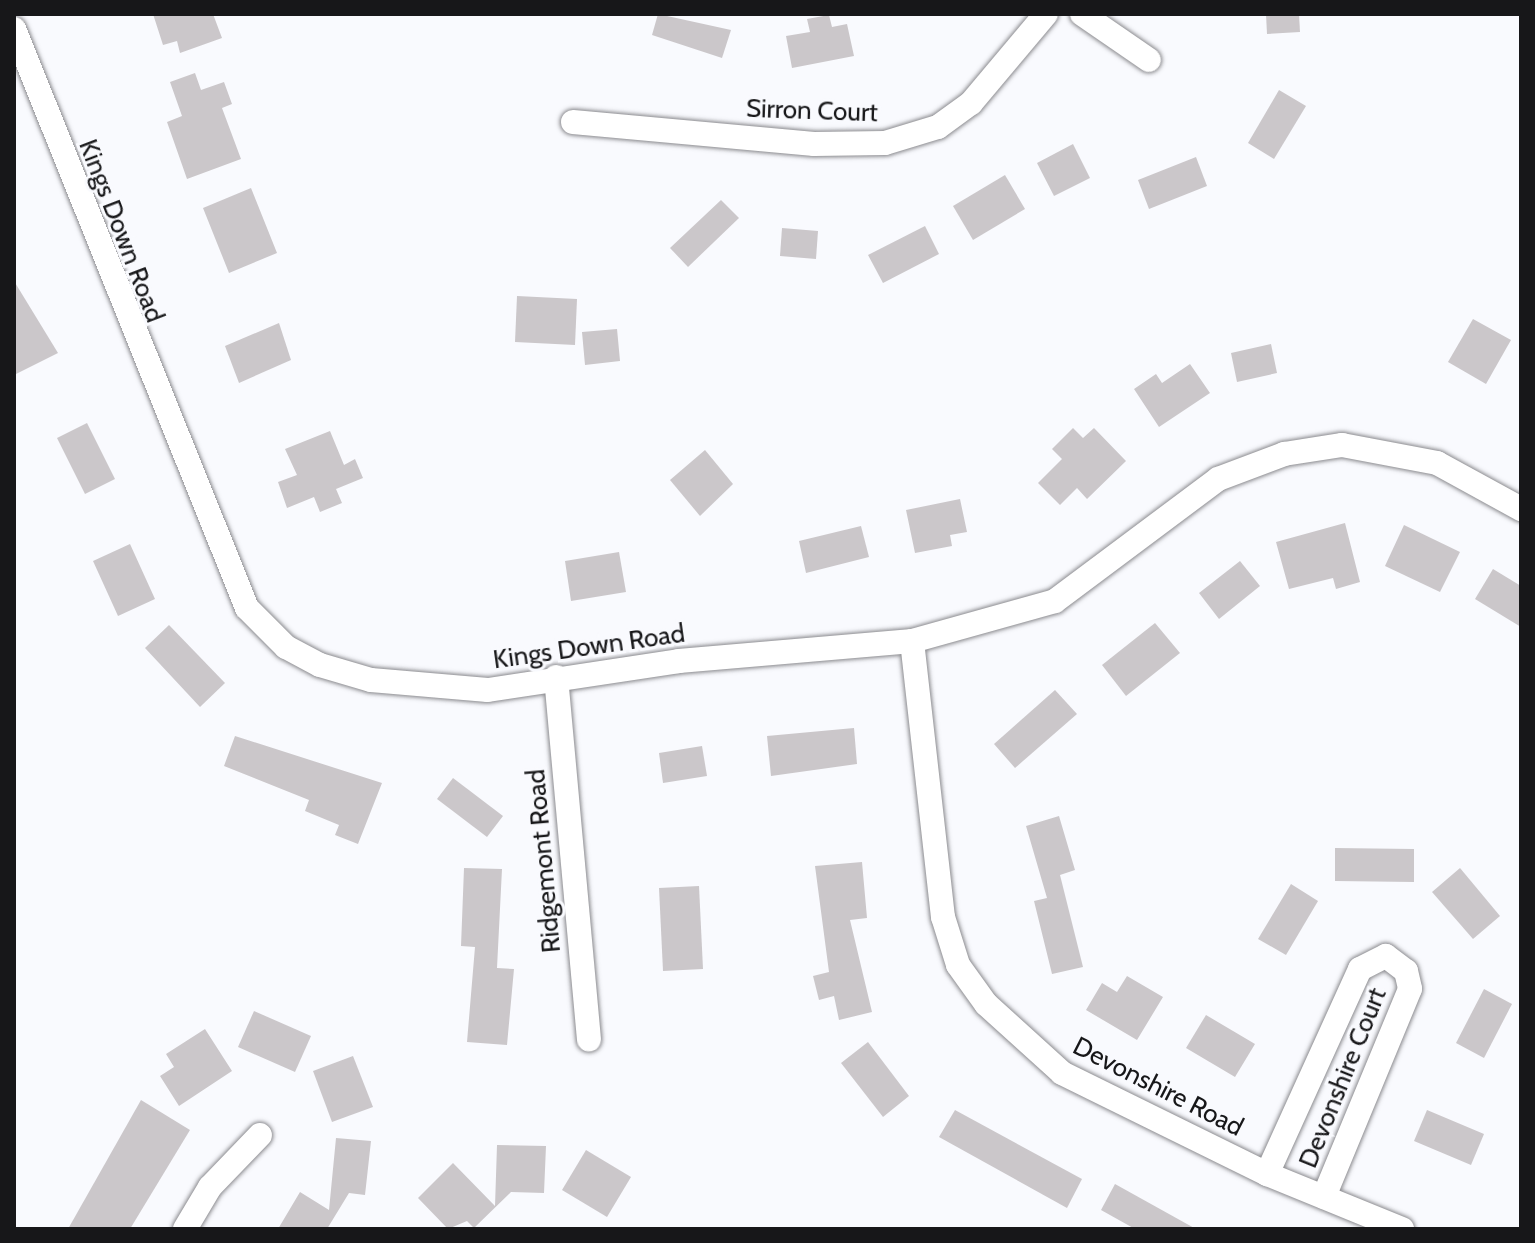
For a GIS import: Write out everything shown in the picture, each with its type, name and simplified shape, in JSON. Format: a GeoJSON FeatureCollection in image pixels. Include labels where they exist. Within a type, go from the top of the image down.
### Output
{"type":"FeatureCollection","features":[{"type":"Feature","properties":{"kind":"street","name":"Sirron Court"},"geometry":{"type":"LineString","coordinates":[[573,122],[814,144],[885,143],[938,127],[971,103],[1046,14]]}},
{"type":"Feature","properties":{"kind":"street"},"geometry":{"type":"LineString","coordinates":[[1082,14],[1149,60]]}},
{"type":"Feature","properties":{"kind":"street","name":"Kings Down Road"},"geometry":{"type":"LineString","coordinates":[[14,29],[247,608],[286,647],[371,680],[488,690],[556,677],[912,641],[1055,601],[1218,479],[1284,454],[1342,445],[1395,450],[1483,484],[1521,509]]}},
{"type":"Feature","properties":{"kind":"street","name":"Devonshire Road"},"geometry":{"type":"LineString","coordinates":[[912,641],[943,917],[958,965],[1015,1036],[1062,1073],[1267,1174],[1402,1229]]}},
{"type":"Feature","properties":{"kind":"street","name":"Ridgemont Road"},"geometry":{"type":"LineString","coordinates":[[556,677],[589,1040]]}},
{"type":"Feature","properties":{"kind":"street","name":"Devonshire Court"},"geometry":{"type":"LineString","coordinates":[[1267,1174],[1360,969],[1386,956],[1406,971],[1410,989],[1324,1197]]}},
{"type":"Feature","properties":{"kind":"street"},"geometry":{"type":"LineString","coordinates":[[185,1229],[210,1187],[260,1135]]}},
{"type":"Feature","properties":{"kind":"building"},"geometry":{"type":"Polygon","coordinates":[[[153,14],[213,14],[222,38],[180,53],[177,41],[163,45],[153,14]]]}},
{"type":"Feature","properties":{"kind":"building"},"geometry":{"type":"Polygon","coordinates":[[[658,14],[731,30],[722,58],[652,35],[658,14]]]}},
{"type":"Feature","properties":{"kind":"building"},"geometry":{"type":"Polygon","coordinates":[[[1266,14],[1299,14],[1300,32],[1267,34],[1266,14]]]}},
{"type":"Feature","properties":{"kind":"building"},"geometry":{"type":"Polygon","coordinates":[[[829,15],[832,27],[847,24],[854,56],[792,68],[786,36],[810,32],[807,19],[829,15]]]}},
{"type":"Feature","properties":{"kind":"building"},"geometry":{"type":"Polygon","coordinates":[[[195,73],[201,90],[224,82],[232,104],[222,108],[241,159],[187,179],[167,122],[182,116],[170,82],[195,73]]]}},
{"type":"Feature","properties":{"kind":"building"},"geometry":{"type":"Polygon","coordinates":[[[1279,90],[1306,106],[1274,159],[1248,143],[1279,90]]]}},
{"type":"Feature","properties":{"kind":"building"},"geometry":{"type":"Polygon","coordinates":[[[1073,144],[1090,178],[1054,196],[1037,163],[1073,144]]]}},
{"type":"Feature","properties":{"kind":"building"},"geometry":{"type":"Polygon","coordinates":[[[1196,157],[1207,186],[1149,209],[1138,180],[1196,157]]]}},
{"type":"Feature","properties":{"kind":"building"},"geometry":{"type":"Polygon","coordinates":[[[1005,175],[1025,209],[973,240],[953,206],[1005,175]]]}},
{"type":"Feature","properties":{"kind":"building"},"geometry":{"type":"Polygon","coordinates":[[[251,188],[277,253],[229,273],[203,208],[251,188]]]}},
{"type":"Feature","properties":{"kind":"building"},"geometry":{"type":"Polygon","coordinates":[[[721,200],[739,218],[688,267],[670,248],[721,200]]]}},
{"type":"Feature","properties":{"kind":"building"},"geometry":{"type":"Polygon","coordinates":[[[925,226],[939,254],[883,283],[868,255],[925,226]]]}},
{"type":"Feature","properties":{"kind":"building"},"geometry":{"type":"Polygon","coordinates":[[[782,228],[818,231],[816,259],[780,256],[782,228]]]}},
{"type":"Feature","properties":{"kind":"building"},"geometry":{"type":"Polygon","coordinates":[[[14,281],[58,353],[14,375],[14,281]]]}},
{"type":"Feature","properties":{"kind":"building"},"geometry":{"type":"Polygon","coordinates":[[[517,296],[577,299],[575,345],[515,342],[517,296]]]}},
{"type":"Feature","properties":{"kind":"building"},"geometry":{"type":"Polygon","coordinates":[[[1473,319],[1511,340],[1486,384],[1448,362],[1473,319]]]}},
{"type":"Feature","properties":{"kind":"building"},"geometry":{"type":"Polygon","coordinates":[[[279,323],[291,360],[239,383],[225,346],[279,323]]]}},
{"type":"Feature","properties":{"kind":"building"},"geometry":{"type":"Polygon","coordinates":[[[617,329],[620,361],[585,365],[582,332],[617,329]]]}},
{"type":"Feature","properties":{"kind":"building"},"geometry":{"type":"Polygon","coordinates":[[[1271,344],[1277,373],[1237,382],[1231,353],[1271,344]]]}},
{"type":"Feature","properties":{"kind":"building"},"geometry":{"type":"Polygon","coordinates":[[[1190,364],[1210,393],[1159,427],[1134,389],[1156,374],[1162,383],[1190,364]]]}},
{"type":"Feature","properties":{"kind":"building"},"geometry":{"type":"Polygon","coordinates":[[[87,423],[115,479],[85,494],[57,438],[87,423]]]}},
{"type":"Feature","properties":{"kind":"building"},"geometry":{"type":"Polygon","coordinates":[[[1073,428],[1083,438],[1094,428],[1126,461],[1087,499],[1077,488],[1060,505],[1038,483],[1062,459],[1052,449],[1073,428]]]}},
{"type":"Feature","properties":{"kind":"building"},"geometry":{"type":"Polygon","coordinates":[[[330,431],[344,465],[355,459],[363,478],[336,489],[342,503],[320,512],[314,497],[287,508],[278,482],[297,475],[285,449],[330,431]]]}},
{"type":"Feature","properties":{"kind":"building"},"geometry":{"type":"Polygon","coordinates":[[[705,450],[733,484],[700,516],[670,480],[705,450]]]}},
{"type":"Feature","properties":{"kind":"building"},"geometry":{"type":"Polygon","coordinates":[[[960,499],[967,532],[950,535],[952,546],[915,553],[906,510],[960,499]]]}},
{"type":"Feature","properties":{"kind":"building"},"geometry":{"type":"Polygon","coordinates":[[[1345,523],[1360,582],[1336,589],[1333,578],[1289,589],[1276,542],[1345,523]]]}},
{"type":"Feature","properties":{"kind":"building"},"geometry":{"type":"Polygon","coordinates":[[[1404,525],[1460,552],[1440,592],[1385,566],[1404,525]]]}},
{"type":"Feature","properties":{"kind":"building"},"geometry":{"type":"Polygon","coordinates":[[[861,526],[869,557],[806,573],[799,541],[861,526]]]}},
{"type":"Feature","properties":{"kind":"building"},"geometry":{"type":"Polygon","coordinates":[[[130,544],[155,599],[118,616],[93,561],[130,544]]]}},
{"type":"Feature","properties":{"kind":"building"},"geometry":{"type":"Polygon","coordinates":[[[619,552],[626,592],[571,601],[565,561],[619,552]]]}},
{"type":"Feature","properties":{"kind":"building"},"geometry":{"type":"Polygon","coordinates":[[[1240,561],[1260,586],[1219,619],[1199,593],[1240,561]]]}},
{"type":"Feature","properties":{"kind":"building"},"geometry":{"type":"Polygon","coordinates":[[[1493,569],[1521,586],[1521,627],[1475,599],[1493,569]]]}},
{"type":"Feature","properties":{"kind":"building"},"geometry":{"type":"Polygon","coordinates":[[[1155,623],[1180,653],[1126,696],[1102,665],[1155,623]]]}},
{"type":"Feature","properties":{"kind":"building"},"geometry":{"type":"Polygon","coordinates":[[[169,625],[225,683],[200,707],[145,648],[169,625]]]}},
{"type":"Feature","properties":{"kind":"building"},"geometry":{"type":"Polygon","coordinates":[[[1055,690],[1077,714],[1015,768],[994,744],[1055,690]]]}},
{"type":"Feature","properties":{"kind":"building"},"geometry":{"type":"Polygon","coordinates":[[[854,728],[857,764],[771,776],[767,736],[854,728]]]}},
{"type":"Feature","properties":{"kind":"building"},"geometry":{"type":"Polygon","coordinates":[[[235,736],[382,783],[358,844],[335,835],[339,825],[305,811],[309,800],[224,766],[235,736]]]}},
{"type":"Feature","properties":{"kind":"building"},"geometry":{"type":"Polygon","coordinates":[[[702,746],[707,776],[663,783],[659,753],[702,746]]]}},
{"type":"Feature","properties":{"kind":"building"},"geometry":{"type":"Polygon","coordinates":[[[453,778],[503,816],[487,837],[437,799],[453,778]]]}},
{"type":"Feature","properties":{"kind":"building"},"geometry":{"type":"Polygon","coordinates":[[[1059,816],[1075,870],[1060,875],[1083,967],[1052,974],[1034,901],[1047,898],[1026,826],[1059,816]]]}},
{"type":"Feature","properties":{"kind":"building"},"geometry":{"type":"Polygon","coordinates":[[[1335,848],[1414,849],[1414,882],[1335,881],[1335,848]]]}},
{"type":"Feature","properties":{"kind":"building"},"geometry":{"type":"Polygon","coordinates":[[[862,862],[867,918],[850,920],[872,1012],[839,1020],[834,996],[819,1000],[813,976],[829,972],[815,866],[862,862]]]}},
{"type":"Feature","properties":{"kind":"building"},"geometry":{"type":"Polygon","coordinates":[[[464,868],[502,869],[497,968],[514,969],[507,1045],[467,1042],[475,947],[461,946],[464,868]]]}},
{"type":"Feature","properties":{"kind":"building"},"geometry":{"type":"Polygon","coordinates":[[[1460,868],[1500,916],[1473,939],[1432,892],[1460,868]]]}},
{"type":"Feature","properties":{"kind":"building"},"geometry":{"type":"Polygon","coordinates":[[[1291,884],[1318,901],[1286,955],[1258,939],[1291,884]]]}},
{"type":"Feature","properties":{"kind":"building"},"geometry":{"type":"Polygon","coordinates":[[[699,886],[703,969],[663,971],[659,888],[699,886]]]}},
{"type":"Feature","properties":{"kind":"building"},"geometry":{"type":"Polygon","coordinates":[[[1127,976],[1163,997],[1137,1040],[1086,1010],[1102,983],[1117,992],[1127,976]]]}},
{"type":"Feature","properties":{"kind":"building"},"geometry":{"type":"Polygon","coordinates":[[[1484,989],[1512,1004],[1484,1058],[1456,1043],[1484,989]]]}},
{"type":"Feature","properties":{"kind":"building"},"geometry":{"type":"Polygon","coordinates":[[[254,1011],[311,1036],[295,1072],[238,1047],[254,1011]]]}},
{"type":"Feature","properties":{"kind":"building"},"geometry":{"type":"Polygon","coordinates":[[[1206,1015],[1255,1044],[1235,1077],[1186,1048],[1206,1015]]]}},
{"type":"Feature","properties":{"kind":"building"},"geometry":{"type":"Polygon","coordinates":[[[205,1029],[232,1071],[179,1106],[160,1076],[174,1067],[166,1054],[205,1029]]]}},
{"type":"Feature","properties":{"kind":"building"},"geometry":{"type":"Polygon","coordinates":[[[868,1042],[909,1096],[883,1117],[841,1063],[868,1042]]]}},
{"type":"Feature","properties":{"kind":"building"},"geometry":{"type":"Polygon","coordinates":[[[353,1056],[373,1107],[332,1122],[313,1071],[353,1056]]]}},
{"type":"Feature","properties":{"kind":"building"},"geometry":{"type":"Polygon","coordinates":[[[141,1100],[190,1130],[130,1229],[68,1229],[141,1100]]]}},
{"type":"Feature","properties":{"kind":"building"},"geometry":{"type":"Polygon","coordinates":[[[955,1110],[1082,1179],[1067,1208],[939,1137],[955,1110]]]}},
{"type":"Feature","properties":{"kind":"building"},"geometry":{"type":"Polygon","coordinates":[[[1427,1110],[1484,1134],[1471,1165],[1414,1141],[1427,1110]]]}},
{"type":"Feature","properties":{"kind":"building"},"geometry":{"type":"Polygon","coordinates":[[[336,1138],[371,1141],[365,1195],[349,1193],[327,1229],[278,1229],[300,1192],[329,1210],[336,1138]]]}},
{"type":"Feature","properties":{"kind":"building"},"geometry":{"type":"Polygon","coordinates":[[[497,1145],[546,1146],[544,1193],[511,1192],[474,1228],[467,1221],[448,1229],[418,1198],[453,1163],[495,1206],[497,1145]]]}},
{"type":"Feature","properties":{"kind":"building"},"geometry":{"type":"Polygon","coordinates":[[[586,1150],[631,1177],[607,1217],[562,1190],[586,1150]]]}},
{"type":"Feature","properties":{"kind":"building"},"geometry":{"type":"Polygon","coordinates":[[[1115,1184],[1196,1229],[1135,1229],[1101,1210],[1115,1184]]]}}]}
